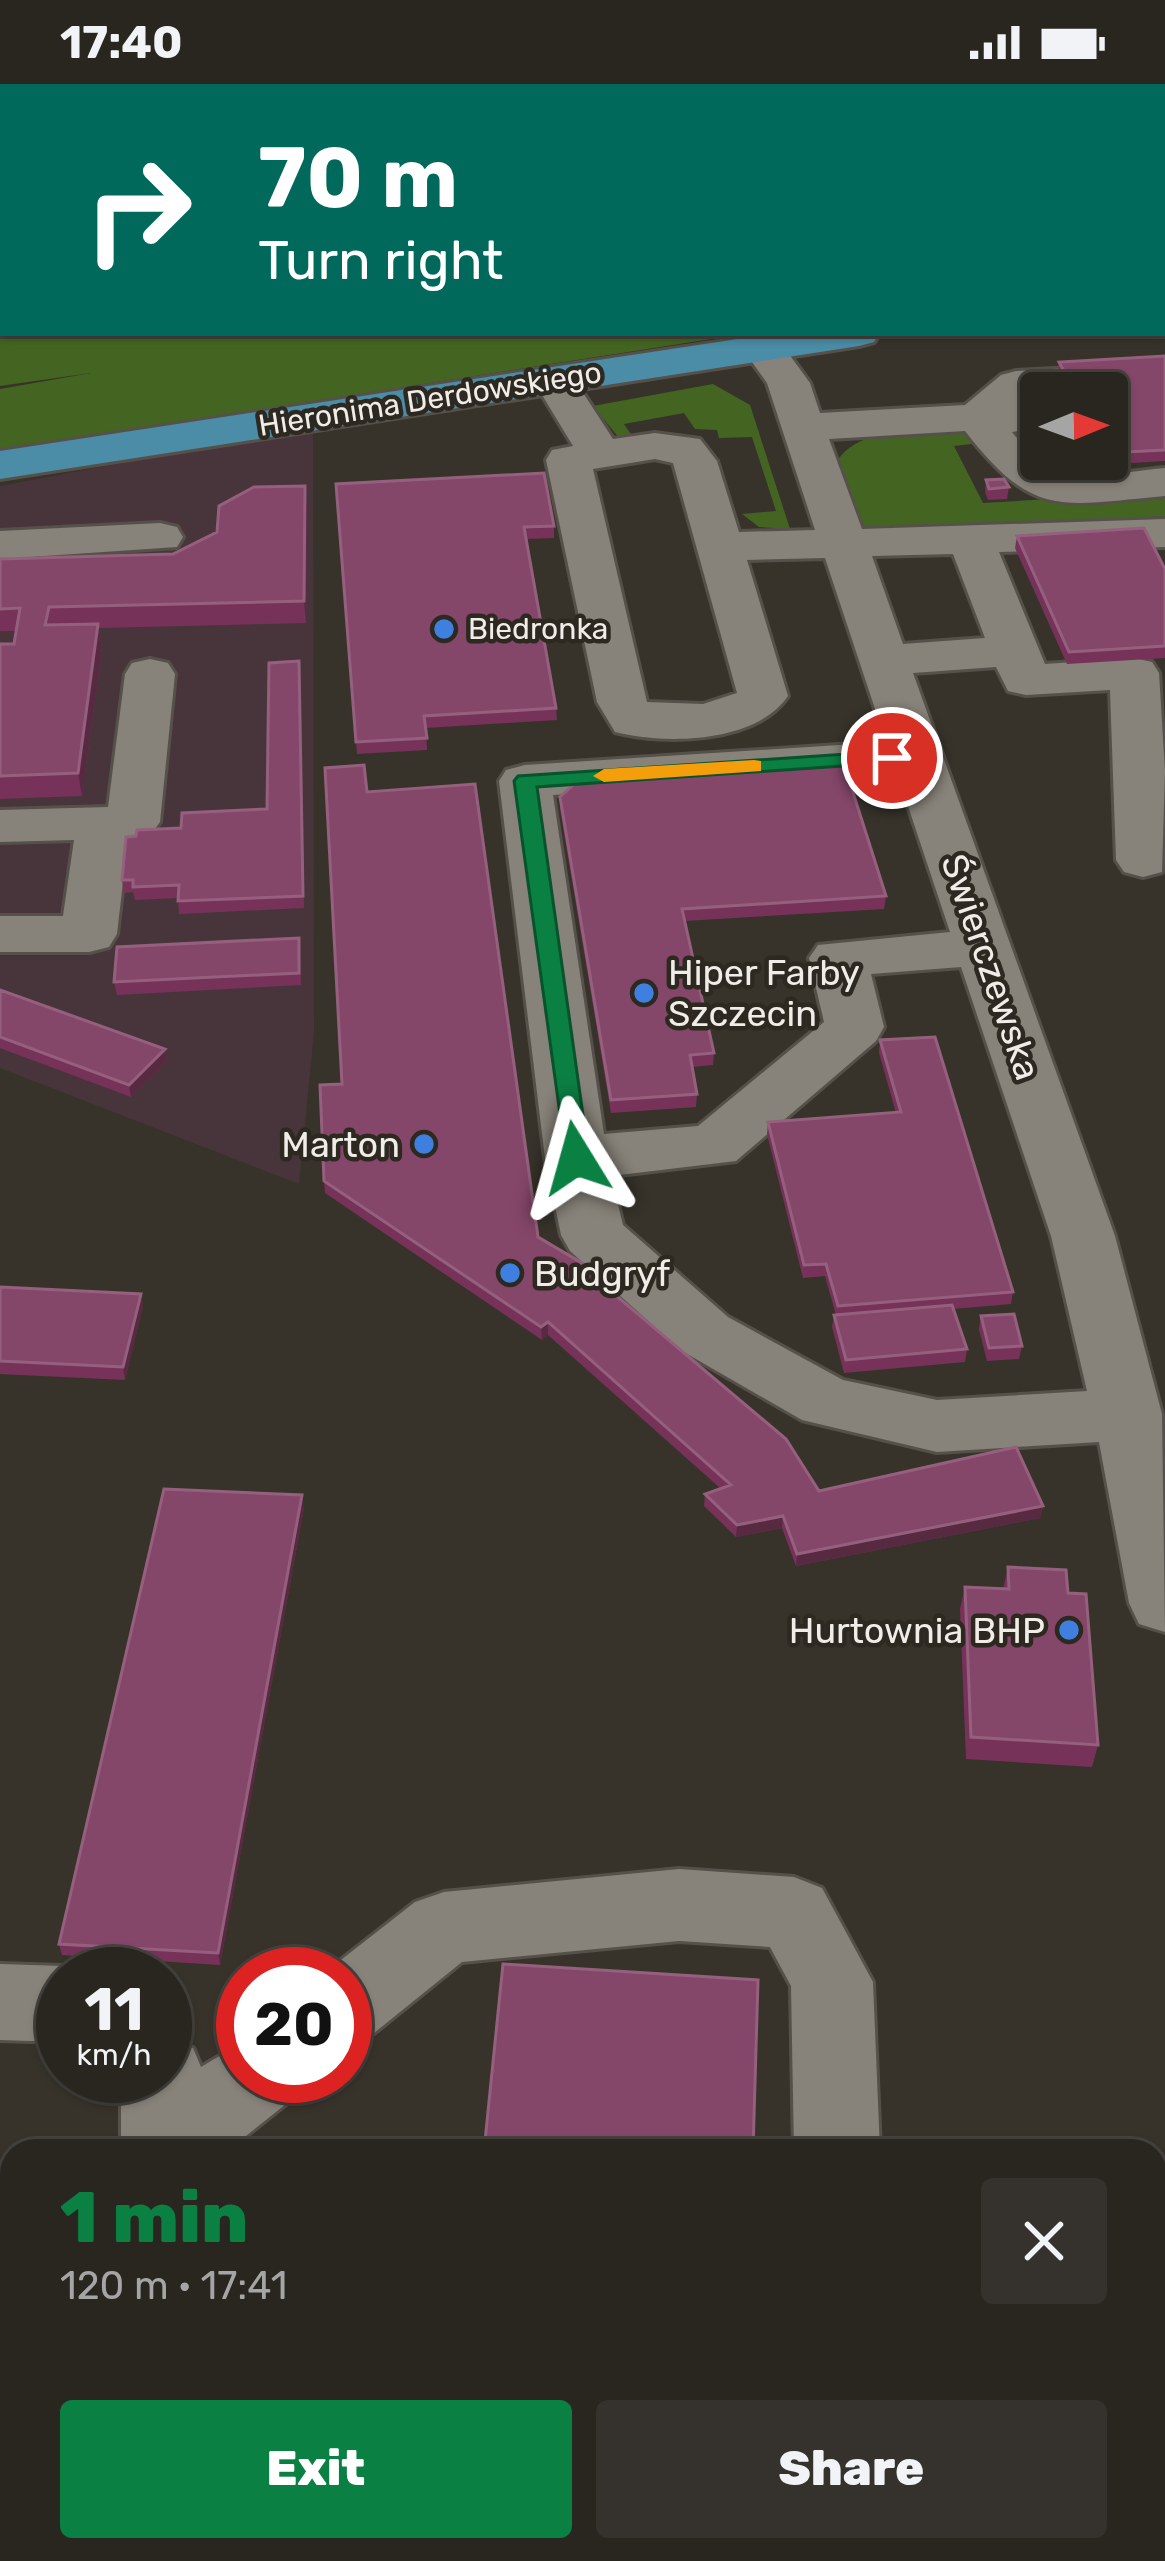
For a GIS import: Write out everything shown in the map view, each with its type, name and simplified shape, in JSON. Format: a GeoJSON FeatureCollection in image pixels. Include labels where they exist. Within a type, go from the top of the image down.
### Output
{"type":"FeatureCollection","features":[{"type":"Feature","properties":{"kind":"main road","name":"Hieronima Derdowskiego"},"geometry":{"type":"LineString","coordinates":[[0,465],[840,336]]}},
{"type":"Feature","properties":{"kind":"street","name":"Świerczewska"},"geometry":{"type":"LineString","coordinates":[[763,348],[788,383],[804,427],[1083,1236],[1163,1576]]}},
{"type":"Feature","properties":{"kind":"street"},"geometry":{"type":"LineString","coordinates":[[984,411],[1016,384],[1165,376]]}},
{"type":"Feature","properties":{"kind":"street"},"geometry":{"type":"LineString","coordinates":[[554,380],[601,455]]}},
{"type":"Feature","properties":{"kind":"street"},"geometry":{"type":"LineString","coordinates":[[1128,397],[1165,395]]}},
{"type":"Feature","properties":{"kind":"street"},"geometry":{"type":"LineString","coordinates":[[804,427],[1020,405]]}},
{"type":"Feature","properties":{"kind":"street"},"geometry":{"type":"LineString","coordinates":[[984,411],[1020,416]]}},
{"type":"Feature","properties":{"kind":"street"},"geometry":{"type":"LineString","coordinates":[[984,411],[1022,470],[1038,482],[1058,488],[1165,482]]}},
{"type":"Feature","properties":{"kind":"street"},"geometry":{"type":"LineString","coordinates":[[1128,415],[1165,413]]}},
{"type":"Feature","properties":{"kind":"street"},"geometry":{"type":"LineString","coordinates":[[655,446],[684,448],[695,461],[763,696],[754,709],[731,716],[633,722],[622,702],[568,460],[601,455],[655,446]]}},
{"type":"Feature","properties":{"kind":"street"},"geometry":{"type":"LineString","coordinates":[[722,547],[1165,532]]}},
{"type":"Feature","properties":{"kind":"street"},"geometry":{"type":"LineString","coordinates":[[0,544],[160,537]]}},
{"type":"Feature","properties":{"kind":"street"},"geometry":{"type":"LineString","coordinates":[[970,538],[1026,680],[1149,673],[1143,860]]}},
{"type":"Feature","properties":{"kind":"street"},"geometry":{"type":"LineString","coordinates":[[885,660],[1015,651]]}},
{"type":"Feature","properties":{"kind":"street"},"geometry":{"type":"LineString","coordinates":[[0,826],[133,823],[150,674]]}},
{"type":"Feature","properties":{"kind":"street"},"geometry":{"type":"LineString","coordinates":[[920,756],[525,781],[576,1158],[593,1235],[705,1334],[826,1402],[937,1426],[1128,1414]]}},
{"type":"Feature","properties":{"kind":"street"},"geometry":{"type":"LineString","coordinates":[[0,934],[88,934],[103,824]]}},
{"type":"Feature","properties":{"kind":"street"},"geometry":{"type":"LineString","coordinates":[[576,1158],[714,1146],[855,1028],[838,958],[984,948]]}},
{"type":"Feature","properties":{"kind":"street"},"geometry":{"type":"LineString","coordinates":[[372,1985],[444,1928],[679,1905],[794,1913],[832,1982],[837,2139]]}},
{"type":"Feature","properties":{"kind":"street"},"geometry":{"type":"LineString","coordinates":[[0,2002],[36,2003]]}},
{"type":"Feature","properties":{"kind":"street"},"geometry":{"type":"LineString","coordinates":[[164,2125],[216,2097]]}},
{"type":"Feature","properties":{"kind":"shaded area"},"geometry":{"type":"Polygon","coordinates":[[[313,427],[314,1032],[299,1184],[0,1068],[0,486],[313,427]]]}},
{"type":"Feature","properties":{"kind":"green space"},"geometry":{"type":"Polygon","coordinates":[[[0,336],[731,336],[0,450],[0,389],[91,373],[0,386],[0,336]]]}},
{"type":"Feature","properties":{"kind":"green space"},"geometry":{"type":"Polygon","coordinates":[[[713,384],[750,405],[790,529],[759,527],[742,514],[776,511],[752,437],[719,438],[717,430],[695,429],[684,413],[624,424],[634,439],[620,439],[593,406],[713,384]]]}},
{"type":"Feature","properties":{"kind":"green space"},"geometry":{"type":"Polygon","coordinates":[[[961,431],[980,443],[954,446],[983,503],[1165,492],[1165,516],[862,534],[837,461],[848,449],[893,433],[961,431]]]}},
{"type":"Feature","properties":{"kind":"building"},"geometry":{"type":"Polygon","coordinates":[[[1165,356],[1165,450],[1128,452],[1128,372],[1064,372],[1059,362],[1165,356]]]}},
{"type":"Feature","properties":{"kind":"building","name":"Biedronka"},"geometry":{"type":"Polygon","coordinates":[[[544,473],[554,526],[524,527],[556,708],[424,716],[427,738],[356,742],[336,484],[544,473]]]}},
{"type":"Feature","properties":{"kind":"building"},"geometry":{"type":"Polygon","coordinates":[[[1004,479],[1009,487],[989,489],[986,480],[1004,479]]]}},
{"type":"Feature","properties":{"kind":"building"},"geometry":{"type":"Polygon","coordinates":[[[305,486],[304,601],[49,607],[45,625],[98,624],[78,773],[0,776],[0,644],[14,644],[20,608],[0,609],[0,559],[173,554],[217,532],[219,506],[254,487],[305,486]]]}},
{"type":"Feature","properties":{"kind":"building"},"geometry":{"type":"Polygon","coordinates":[[[1144,528],[1165,569],[1165,646],[1069,652],[1017,536],[1144,528]]]}},
{"type":"Feature","properties":{"kind":"building"},"geometry":{"type":"Polygon","coordinates":[[[299,661],[303,896],[178,901],[179,885],[133,887],[133,880],[122,880],[126,837],[136,836],[137,830],[181,828],[182,813],[267,809],[269,663],[299,661]]]}},
{"type":"Feature","properties":{"kind":"building","name":"Hiper Farby Szczecin"},"geometry":{"type":"Polygon","coordinates":[[[843,761],[886,896],[682,909],[714,1053],[690,1055],[697,1094],[611,1100],[560,797],[581,778],[843,761]]]}},
{"type":"Feature","properties":{"kind":"building"},"geometry":{"type":"Polygon","coordinates":[[[364,765],[367,792],[475,784],[538,1237],[616,1283],[607,1288],[786,1439],[819,1491],[1016,1447],[1043,1506],[797,1554],[783,1516],[737,1525],[705,1494],[731,1485],[548,1322],[541,1327],[324,1181],[320,1085],[342,1084],[325,768],[364,765]]]}},
{"type":"Feature","properties":{"kind":"building"},"geometry":{"type":"Polygon","coordinates":[[[299,938],[299,973],[114,982],[117,947],[299,938]]]}},
{"type":"Feature","properties":{"kind":"building"},"geometry":{"type":"Polygon","coordinates":[[[0,990],[165,1049],[129,1085],[0,1037],[0,990]]]}},
{"type":"Feature","properties":{"kind":"building"},"geometry":{"type":"Polygon","coordinates":[[[935,1037],[1013,1292],[838,1306],[826,1264],[804,1265],[768,1122],[901,1112],[880,1040],[935,1037]]]}},
{"type":"Feature","properties":{"kind":"building"},"geometry":{"type":"Polygon","coordinates":[[[0,1287],[141,1294],[123,1367],[0,1361],[0,1287]]]}},
{"type":"Feature","properties":{"kind":"building"},"geometry":{"type":"Polygon","coordinates":[[[952,1305],[967,1349],[846,1360],[834,1315],[952,1305]]]}},
{"type":"Feature","properties":{"kind":"building"},"geometry":{"type":"Polygon","coordinates":[[[1014,1314],[1022,1346],[989,1348],[981,1316],[1014,1314]]]}},
{"type":"Feature","properties":{"kind":"building"},"geometry":{"type":"Polygon","coordinates":[[[164,1489],[302,1495],[216,1953],[192,1952],[192,1947],[59,1944],[164,1489]]]}},
{"type":"Feature","properties":{"kind":"building"},"geometry":{"type":"Polygon","coordinates":[[[1008,1567],[1066,1570],[1068,1593],[1086,1594],[1098,1745],[971,1737],[965,1587],[1009,1589],[1008,1567]]]}},
{"type":"Feature","properties":{"kind":"building"},"geometry":{"type":"Polygon","coordinates":[[[503,1964],[758,1980],[753,2139],[485,2139],[503,1964]]]}},
{"type":"Feature","properties":{"kind":"slow traffic"},"geometry":{"type":"LineString","coordinates":[[604,776],[754,766]]}},
{"type":"Feature","properties":{"kind":"place","name":"Biedronka"},"geometry":{"type":"Point","coordinates":[444,629]}},
{"type":"Feature","properties":{"kind":"place","name":"Hiper Farby Szczecin"},"geometry":{"type":"Point","coordinates":[644,993]}},
{"type":"Feature","properties":{"kind":"place","name":"Marton"},"geometry":{"type":"Point","coordinates":[424,1144]}},
{"type":"Feature","properties":{"kind":"place","name":"Budgryf"},"geometry":{"type":"Point","coordinates":[510,1273]}},
{"type":"Feature","properties":{"kind":"place","name":"Hurtownia BHP"},"geometry":{"type":"Point","coordinates":[1069,1630]}},
{"type":"Feature","properties":{"kind":"route"},"geometry":{"type":"LineString","coordinates":[[576,1158],[525,781],[892,758]]}}]}
